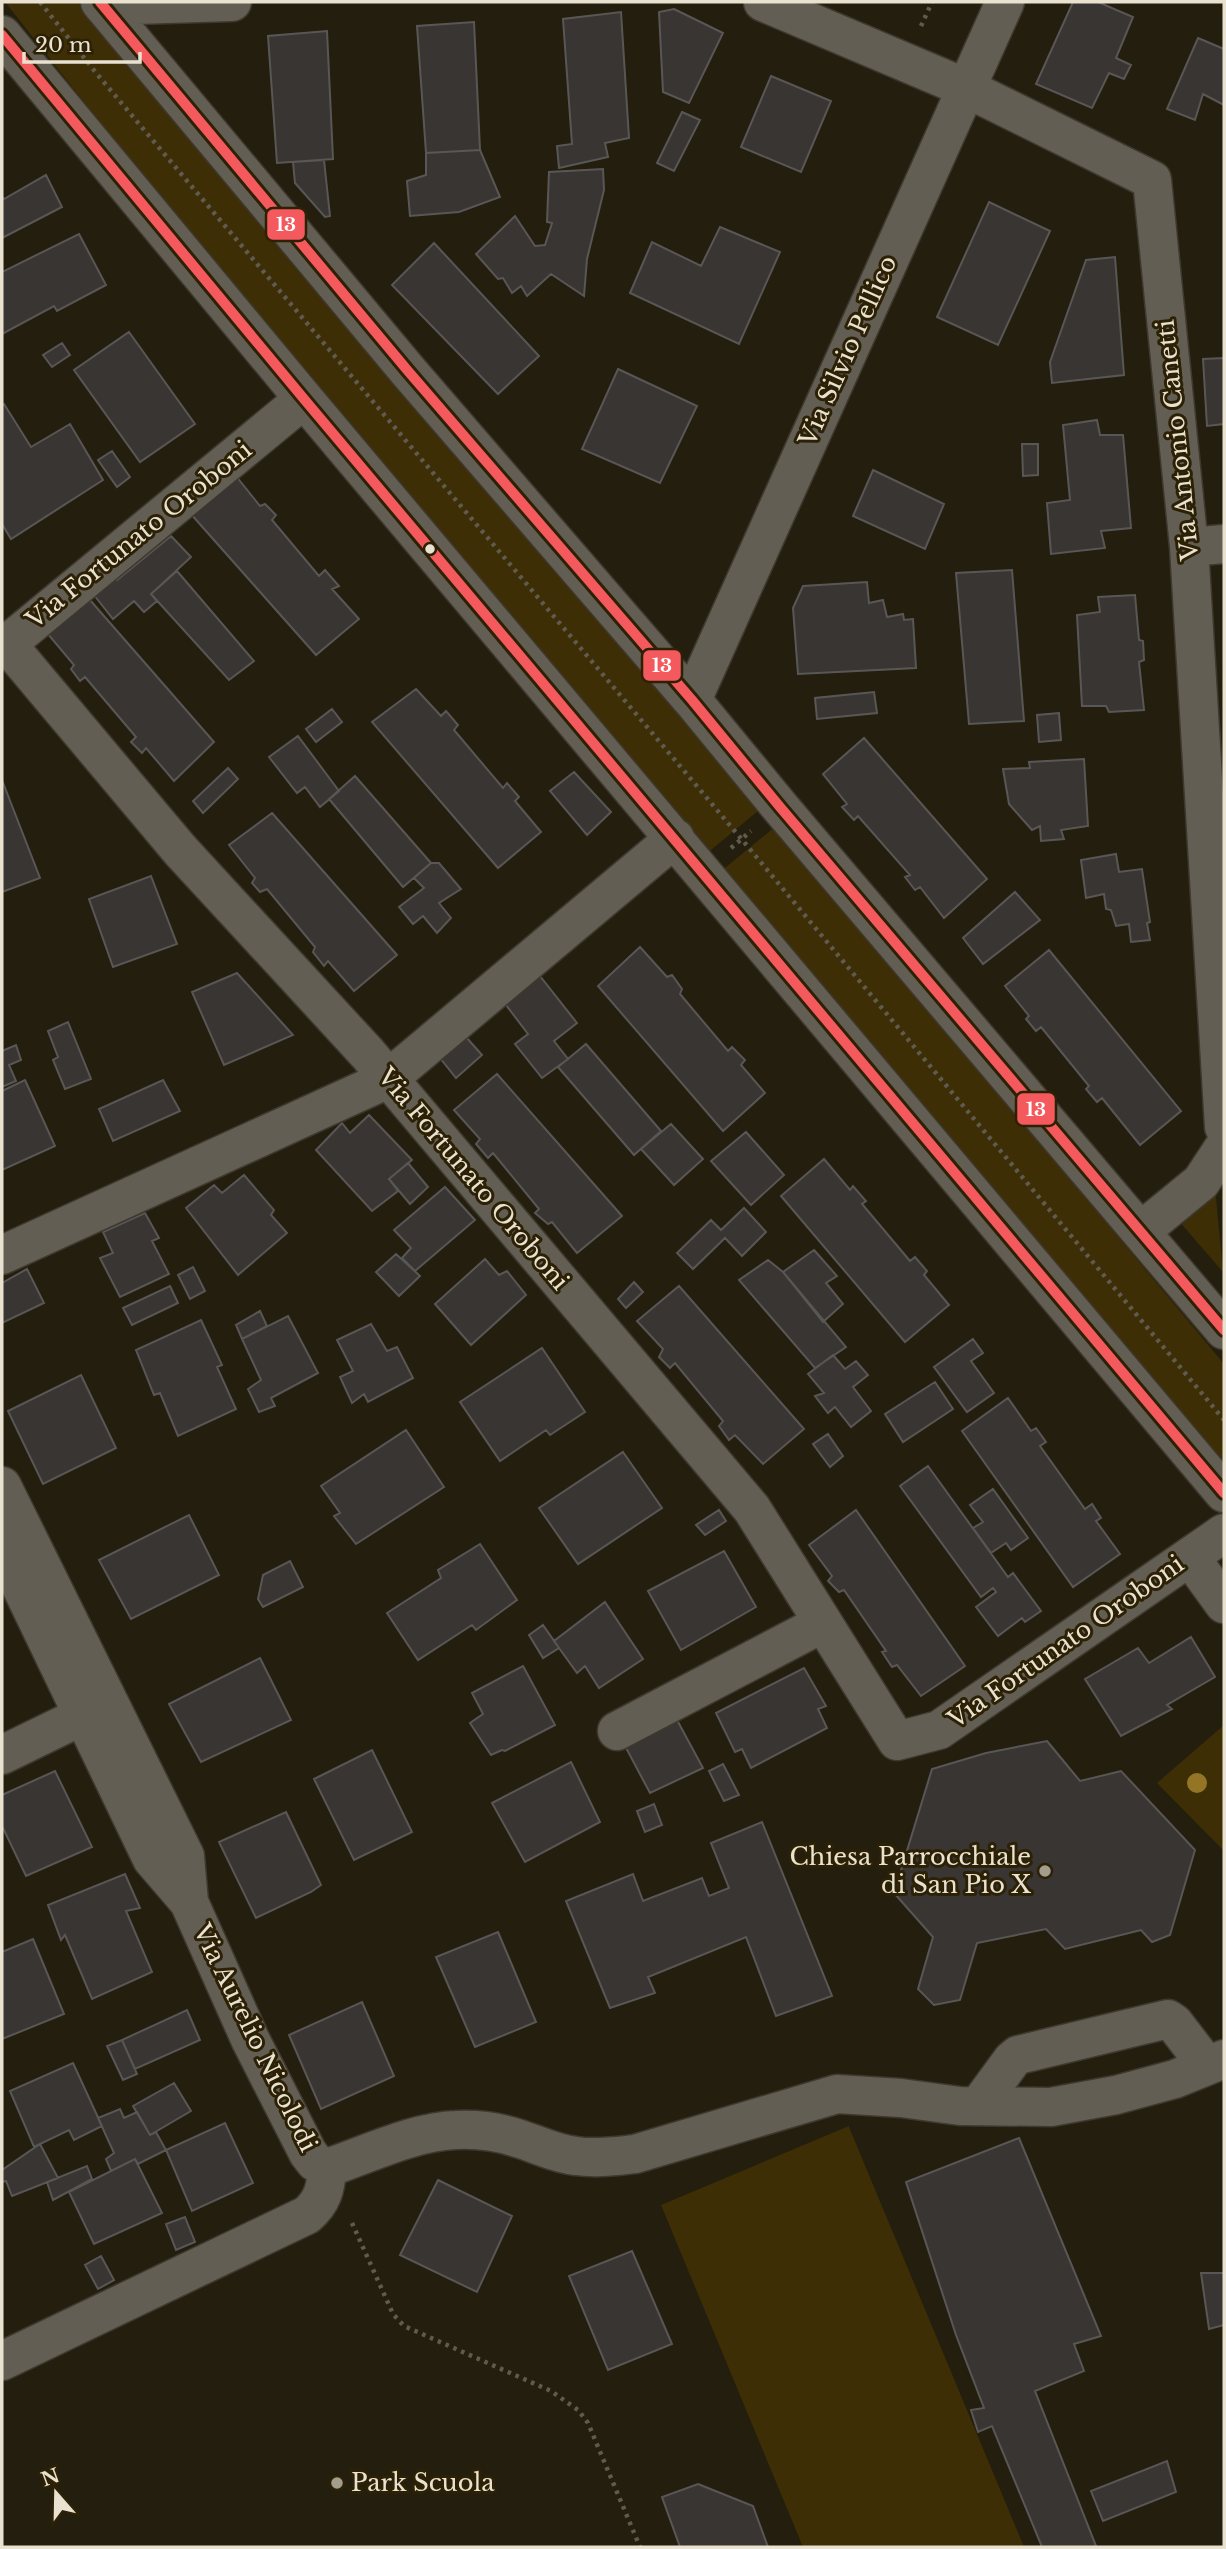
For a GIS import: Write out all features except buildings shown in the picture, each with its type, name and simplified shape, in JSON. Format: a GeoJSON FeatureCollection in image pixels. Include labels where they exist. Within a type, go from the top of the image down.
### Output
{"type":"FeatureCollection","features":[{"type":"Feature","properties":{"kind":"street"},"geometry":{"type":"LineString","coordinates":[[102,4],[232,2]]}},
{"type":"Feature","properties":{"kind":"street","name":"Via Antonio Canetti"},"geometry":{"type":"LineString","coordinates":[[763,2],[966,88],[1152,180],[1207,546],[1224,1127]]}},
{"type":"Feature","properties":{"kind":"street","name":"Via Silvio Pellico"},"geometry":{"type":"LineString","coordinates":[[692,700],[1005,2]]}},
{"type":"Feature","properties":{"kind":"street"},"geometry":{"type":"LineString","coordinates":[[102,4],[408,371],[692,700],[1224,1331]]}},
{"type":"Feature","properties":{"kind":"street"},"geometry":{"type":"LineString","coordinates":[[2,35],[304,399],[1224,1493]]}},
{"type":"Feature","properties":{"kind":"street","name":"Via Fortunato Oroboni"},"geometry":{"type":"LineString","coordinates":[[304,399],[6,644],[180,849],[368,1054],[752,1509],[897,1741],[939,1730],[1224,1533]]}},
{"type":"Feature","properties":{"kind":"street"},"geometry":{"type":"LineString","coordinates":[[2,1255],[388,1079],[675,838]]}},
{"type":"Feature","properties":{"kind":"street"},"geometry":{"type":"LineString","coordinates":[[1141,1231],[1201,1182],[1224,1147]]}},
{"type":"Feature","properties":{"kind":"street","name":"Via Aurelio Nicolodi"},"geometry":{"type":"LineString","coordinates":[[2,1486],[185,1856],[189,1902]]}},
{"type":"Feature","properties":{"kind":"street","name":"Via Aurelio Nicolodi"},"geometry":{"type":"LineString","coordinates":[[2,1547],[152,1858],[189,1902],[250,2039],[308,2154],[327,2168],[420,2136],[455,2130],[517,2137],[556,2152],[576,2156],[635,2154],[837,2094],[901,2098],[960,2106],[1051,2107],[1116,2095],[1175,2079],[1216,2062]]}},
{"type":"Feature","properties":{"kind":"street"},"geometry":{"type":"LineString","coordinates":[[1190,1557],[1224,1604]]}},
{"type":"Feature","properties":{"kind":"street"},"geometry":{"type":"LineString","coordinates":[[617,1731],[823,1623]]}},
{"type":"Feature","properties":{"kind":"street"},"geometry":{"type":"LineString","coordinates":[[2,1755],[84,1715]]}},
{"type":"Feature","properties":{"kind":"street"},"geometry":{"type":"LineString","coordinates":[[979,2105],[1018,2055],[1168,2019],[1216,2062]]}},
{"type":"Feature","properties":{"kind":"street"},"geometry":{"type":"LineString","coordinates":[[2,2361],[307,2216],[319,2205],[327,2182],[327,2168]]}},
{"type":"Feature","properties":{"kind":"path"},"geometry":{"type":"LineString","coordinates":[[40,2],[97,74],[742,839],[1224,1420]]}},
{"type":"Feature","properties":{"kind":"path"},"geometry":{"type":"LineString","coordinates":[[703,871],[780,807]]}},
{"type":"Feature","properties":{"kind":"path"},"geometry":{"type":"LineString","coordinates":[[327,2168],[398,2320],[404,2326],[551,2391],[578,2410],[588,2423],[640,2547]]}},
{"type":"Feature","properties":{"kind":"shaded area"},"geometry":{"type":"Polygon","coordinates":[[[5,2],[79,2],[764,806],[705,855],[235,293],[5,2]]]}},
{"type":"Feature","properties":{"kind":"shaded area"},"geometry":{"type":"Polygon","coordinates":[[[776,826],[1224,1364],[1224,1477],[720,872],[776,826]]]}},
{"type":"Feature","properties":{"kind":"shaded area"},"geometry":{"type":"Polygon","coordinates":[[[1215,1187],[1223,1272],[1178,1220],[1215,1187]]]}},
{"type":"Feature","properties":{"kind":"shaded area"},"geometry":{"type":"Polygon","coordinates":[[[1224,1725],[1224,1851],[1157,1783],[1224,1725]]]}},
{"type":"Feature","properties":{"kind":"shaded area"},"geometry":{"type":"Polygon","coordinates":[[[849,2126],[1024,2547],[803,2547],[661,2205],[849,2126]]]}},
{"type":"Feature","properties":{"kind":"transit line","name":"13"},"geometry":{"type":"LineString","coordinates":[[100,2],[408,371],[692,700],[1224,1330]]}},
{"type":"Feature","properties":{"kind":"transit line","name":"13"},"geometry":{"type":"LineString","coordinates":[[2,35],[304,399],[1224,1493]]}},
{"type":"Feature","properties":{"kind":"place","name":"Chiesa Parrocchiale di San Pio X"},"geometry":{"type":"Point","coordinates":[1045,1871]}},
{"type":"Feature","properties":{"kind":"place","name":"Park Scuola"},"geometry":{"type":"Point","coordinates":[337,2483]}}]}
